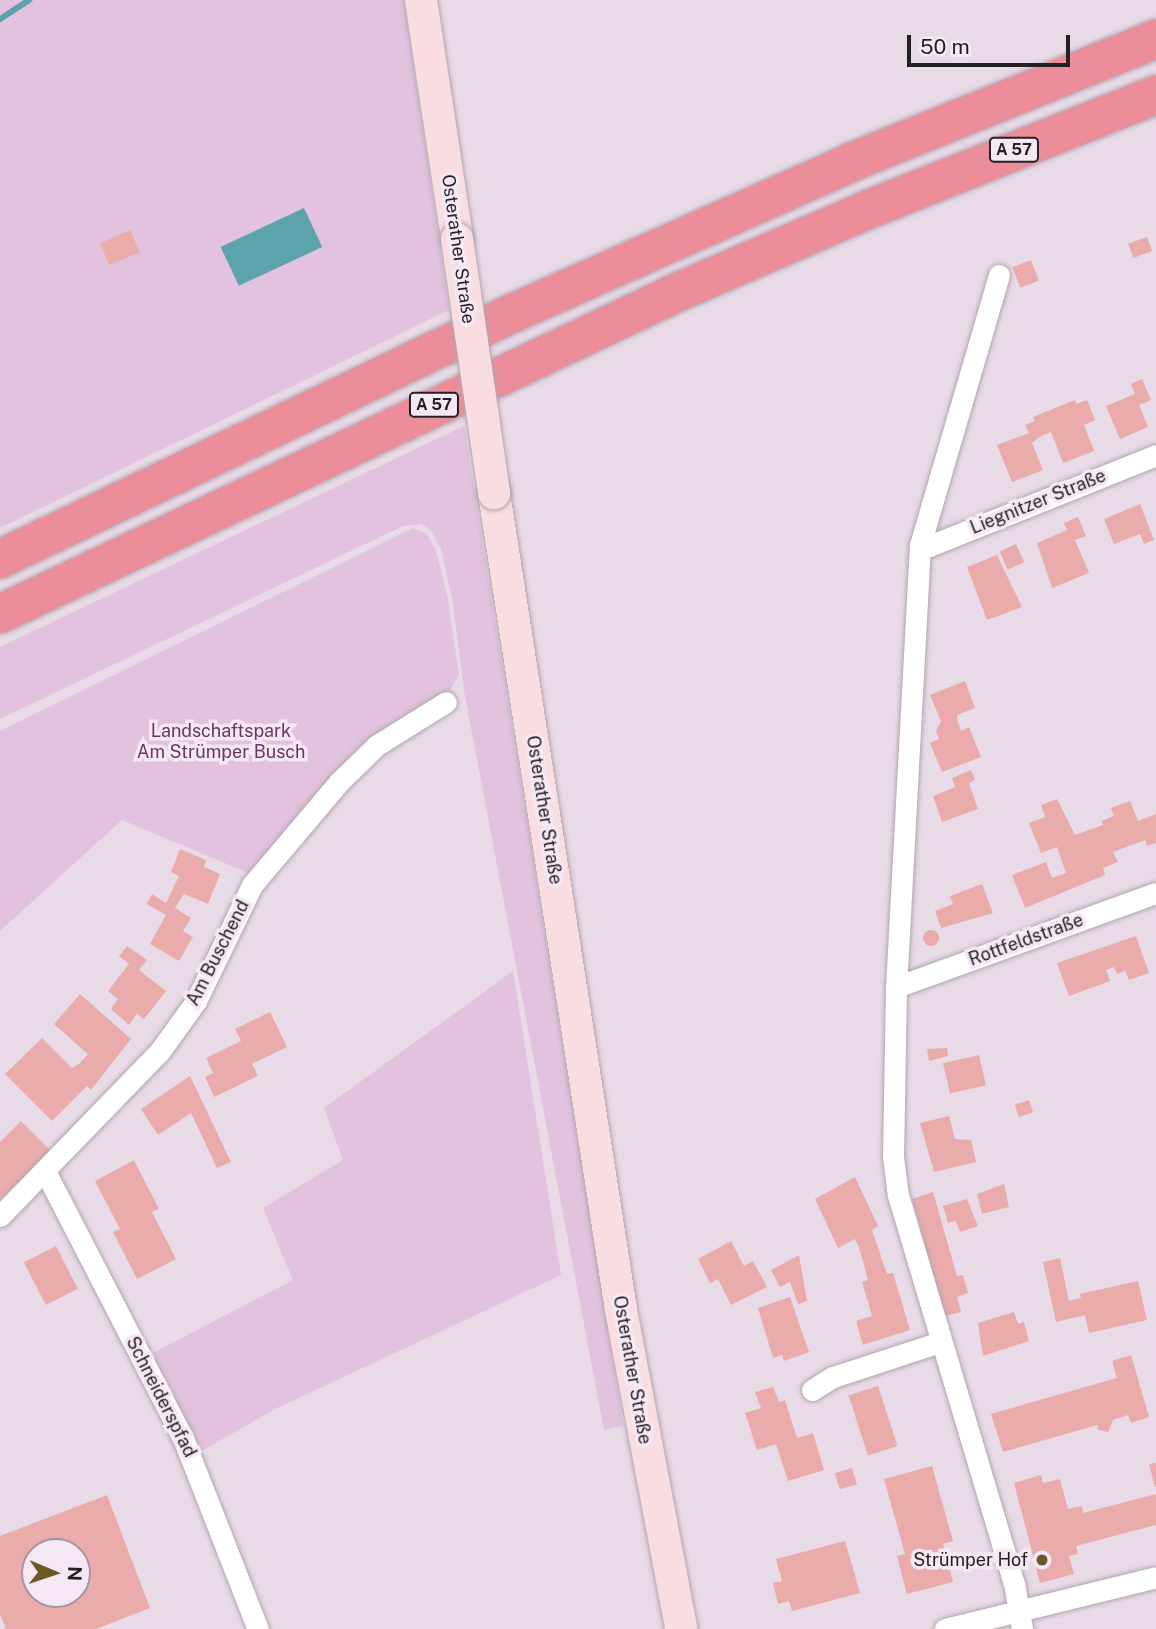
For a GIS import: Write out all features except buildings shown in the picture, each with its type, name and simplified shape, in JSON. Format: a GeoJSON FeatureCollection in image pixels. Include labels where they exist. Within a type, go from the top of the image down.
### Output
{"type":"FeatureCollection","features":[{"type":"Feature","properties":{"kind":"highway"},"geometry":{"type":"LineString","coordinates":[[0,559],[584,281],[854,161],[1156,39]]}},
{"type":"Feature","properties":{"kind":"highway","name":"A 57"},"geometry":{"type":"LineString","coordinates":[[0,614],[578,337],[872,208],[1156,95]]}},
{"type":"Feature","properties":{"kind":"main road","name":"Osterather Straße"},"geometry":{"type":"LineString","coordinates":[[421,0],[494,493],[621,1310],[680,1623]]}},
{"type":"Feature","properties":{"kind":"street"},"geometry":{"type":"LineString","coordinates":[[999,275],[920,545],[896,987],[893,1156],[898,1195],[1021,1620]]}},
{"type":"Feature","properties":{"kind":"street","name":"Liegnitzer Straße"},"geometry":{"type":"LineString","coordinates":[[920,545],[929,546],[1156,455]]}},
{"type":"Feature","properties":{"kind":"street","name":"Am Buschend"},"geometry":{"type":"LineString","coordinates":[[0,1216],[46,1173],[160,1051],[196,1001],[253,885],[292,837],[377,745],[446,702]]}},
{"type":"Feature","properties":{"kind":"street","name":"Rottfeldstraße"},"geometry":{"type":"LineString","coordinates":[[896,987],[1156,892]]}},
{"type":"Feature","properties":{"kind":"street","name":"Schneiderspfad"},"geometry":{"type":"LineString","coordinates":[[46,1173],[183,1438],[258,1629]]}},
{"type":"Feature","properties":{"kind":"street"},"geometry":{"type":"LineString","coordinates":[[812,1390],[833,1377],[940,1342]]}},
{"type":"Feature","properties":{"kind":"street"},"geometry":{"type":"LineString","coordinates":[[945,1629],[1021,1620],[1156,1577]]}},
{"type":"Feature","properties":{"kind":"green space"},"geometry":{"type":"Polygon","coordinates":[[[0,0],[404,0],[449,310],[0,528],[0,0]]]}},
{"type":"Feature","properties":{"kind":"green space"},"geometry":{"type":"Polygon","coordinates":[[[464,426],[623,1426],[604,1430],[465,696],[452,599],[441,549],[431,530],[421,524],[403,526],[0,719],[0,647],[464,426]]]}},
{"type":"Feature","properties":{"kind":"green space","name":"Landschaftspark Am Strümper Busch"},"geometry":{"type":"Polygon","coordinates":[[[413,528],[427,534],[436,550],[448,599],[459,675],[449,692],[423,706],[251,874],[122,820],[0,931],[0,731],[413,528]]]}},
{"type":"Feature","properties":{"kind":"green space"},"geometry":{"type":"Polygon","coordinates":[[[513,971],[561,1275],[275,1409],[200,1452],[153,1353],[293,1280],[263,1208],[343,1160],[324,1108],[513,971]]]}},
{"type":"Feature","properties":{"kind":"water"},"geometry":{"type":"Polygon","coordinates":[[[304,208],[322,247],[239,286],[221,247],[304,208]]]}},
{"type":"Feature","properties":{"kind":"waterway"},"geometry":{"type":"LineString","coordinates":[[0,19],[29,0]]}},
{"type":"Feature","properties":{"kind":"place","name":"Strümper Hof"},"geometry":{"type":"Point","coordinates":[1042,1560]}}]}
